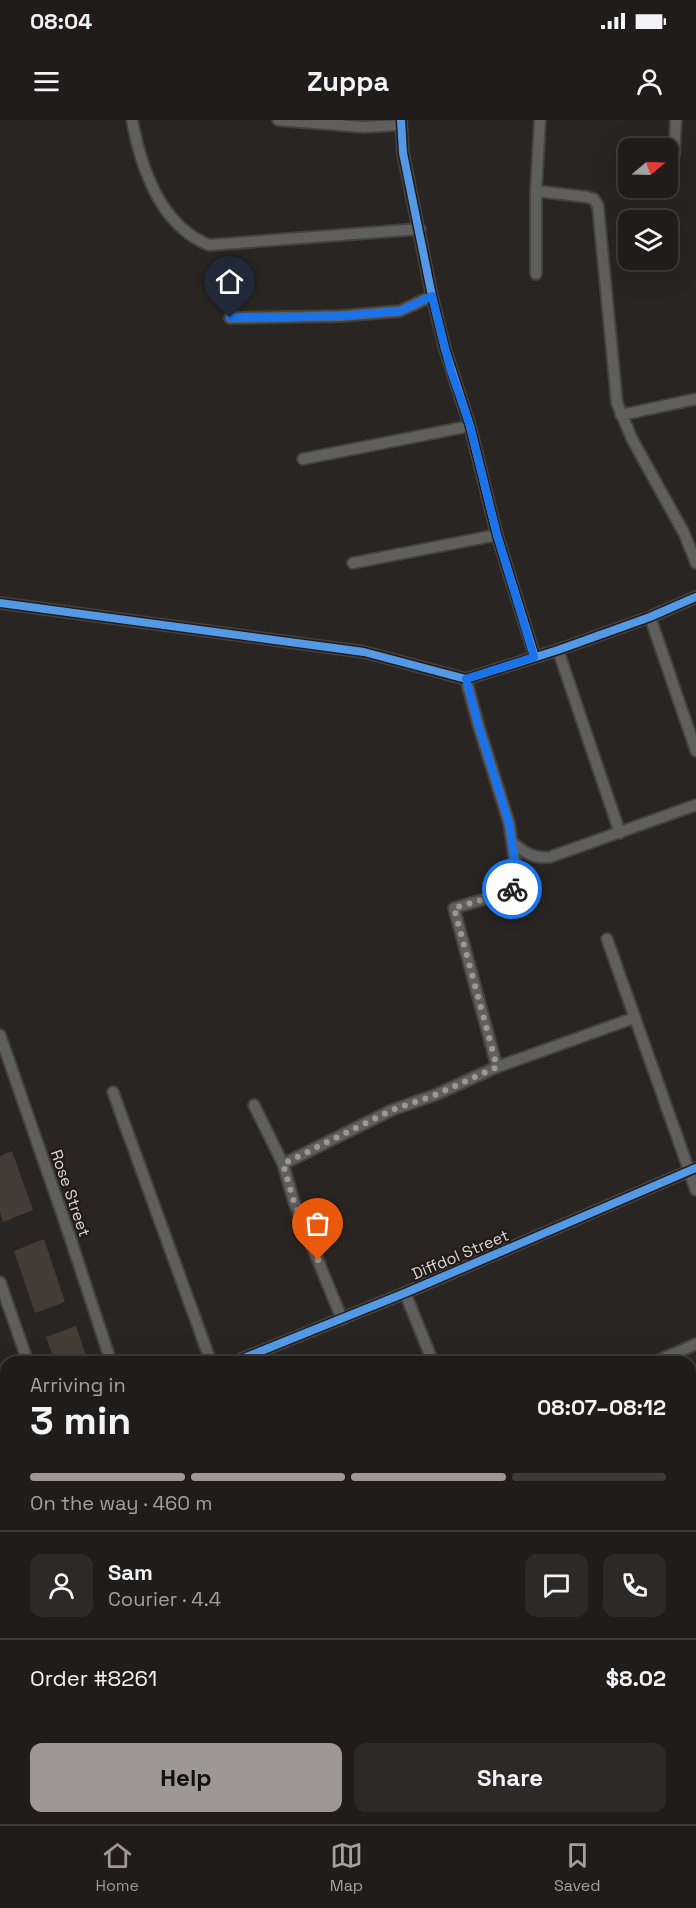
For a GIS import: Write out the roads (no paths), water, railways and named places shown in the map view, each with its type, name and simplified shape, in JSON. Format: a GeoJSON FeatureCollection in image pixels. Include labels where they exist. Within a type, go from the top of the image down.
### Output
{"type":"FeatureCollection","features":[{"type":"Feature","properties":{"kind":"street"},"geometry":{"type":"LineString","coordinates":[[132,120],[137,149],[152,186],[169,213],[193,239],[209,245],[420,229]]}},
{"type":"Feature","properties":{"kind":"street"},"geometry":{"type":"LineString","coordinates":[[278,120],[363,127],[401,122],[403,153],[432,296],[448,358],[470,426],[497,535],[534,657]]}},
{"type":"Feature","properties":{"kind":"street"},"geometry":{"type":"LineString","coordinates":[[536,274],[536,191],[540,120]]}},
{"type":"Feature","properties":{"kind":"street"},"geometry":{"type":"LineString","coordinates":[[675,138],[676,120]]}},
{"type":"Feature","properties":{"kind":"street"},"geometry":{"type":"LineString","coordinates":[[536,191],[587,197],[594,199],[598,206],[617,403],[621,415],[684,533],[696,563]]}},
{"type":"Feature","properties":{"kind":"street"},"geometry":{"type":"LineString","coordinates":[[230,318],[341,316],[400,311],[432,296]]}},
{"type":"Feature","properties":{"kind":"street"},"geometry":{"type":"LineString","coordinates":[[621,415],[696,399]]}},
{"type":"Feature","properties":{"kind":"street"},"geometry":{"type":"LineString","coordinates":[[303,459],[470,426]]}},
{"type":"Feature","properties":{"kind":"street"},"geometry":{"type":"LineString","coordinates":[[353,563],[497,535]]}},
{"type":"Feature","properties":{"kind":"street"},"geometry":{"type":"LineString","coordinates":[[0,603],[364,652],[466,679],[558,650],[696,597]]}},
{"type":"Feature","properties":{"kind":"street"},"geometry":{"type":"LineString","coordinates":[[650,616],[696,751]]}},
{"type":"Feature","properties":{"kind":"street"},"geometry":{"type":"LineString","coordinates":[[558,650],[620,832]]}},
{"type":"Feature","properties":{"kind":"street"},"geometry":{"type":"LineString","coordinates":[[466,679],[509,823],[518,883],[509,892],[454,908],[497,1067]]}},
{"type":"Feature","properties":{"kind":"street"},"geometry":{"type":"LineString","coordinates":[[512,842],[527,855],[538,859],[550,857],[696,805]]}},
{"type":"Feature","properties":{"kind":"street"},"geometry":{"type":"LineString","coordinates":[[607,939],[634,1018],[692,1170],[696,1190]]}},
{"type":"Feature","properties":{"kind":"street"},"geometry":{"type":"LineString","coordinates":[[283,1164],[392,1110],[435,1095],[497,1067],[634,1018]]}},
{"type":"Feature","properties":{"kind":"street","name":"Rose Street"},"geometry":{"type":"LineString","coordinates":[[0,1035],[109,1356]]}},
{"type":"Feature","properties":{"kind":"street"},"geometry":{"type":"LineString","coordinates":[[113,1092],[209,1356]]}},
{"type":"Feature","properties":{"kind":"street"},"geometry":{"type":"LineString","coordinates":[[254,1105],[283,1164],[294,1202],[342,1319]]}},
{"type":"Feature","properties":{"kind":"street","name":"Diffdol Street"},"geometry":{"type":"LineString","coordinates":[[249,1356],[405,1293],[692,1170]]}},
{"type":"Feature","properties":{"kind":"street"},"geometry":{"type":"LineString","coordinates":[[0,1282],[26,1356]]}},
{"type":"Feature","properties":{"kind":"street"},"geometry":{"type":"LineString","coordinates":[[405,1293],[431,1356]]}},
{"type":"Feature","properties":{"kind":"street"},"geometry":{"type":"LineString","coordinates":[[669,1356],[696,1344]]}}]}
